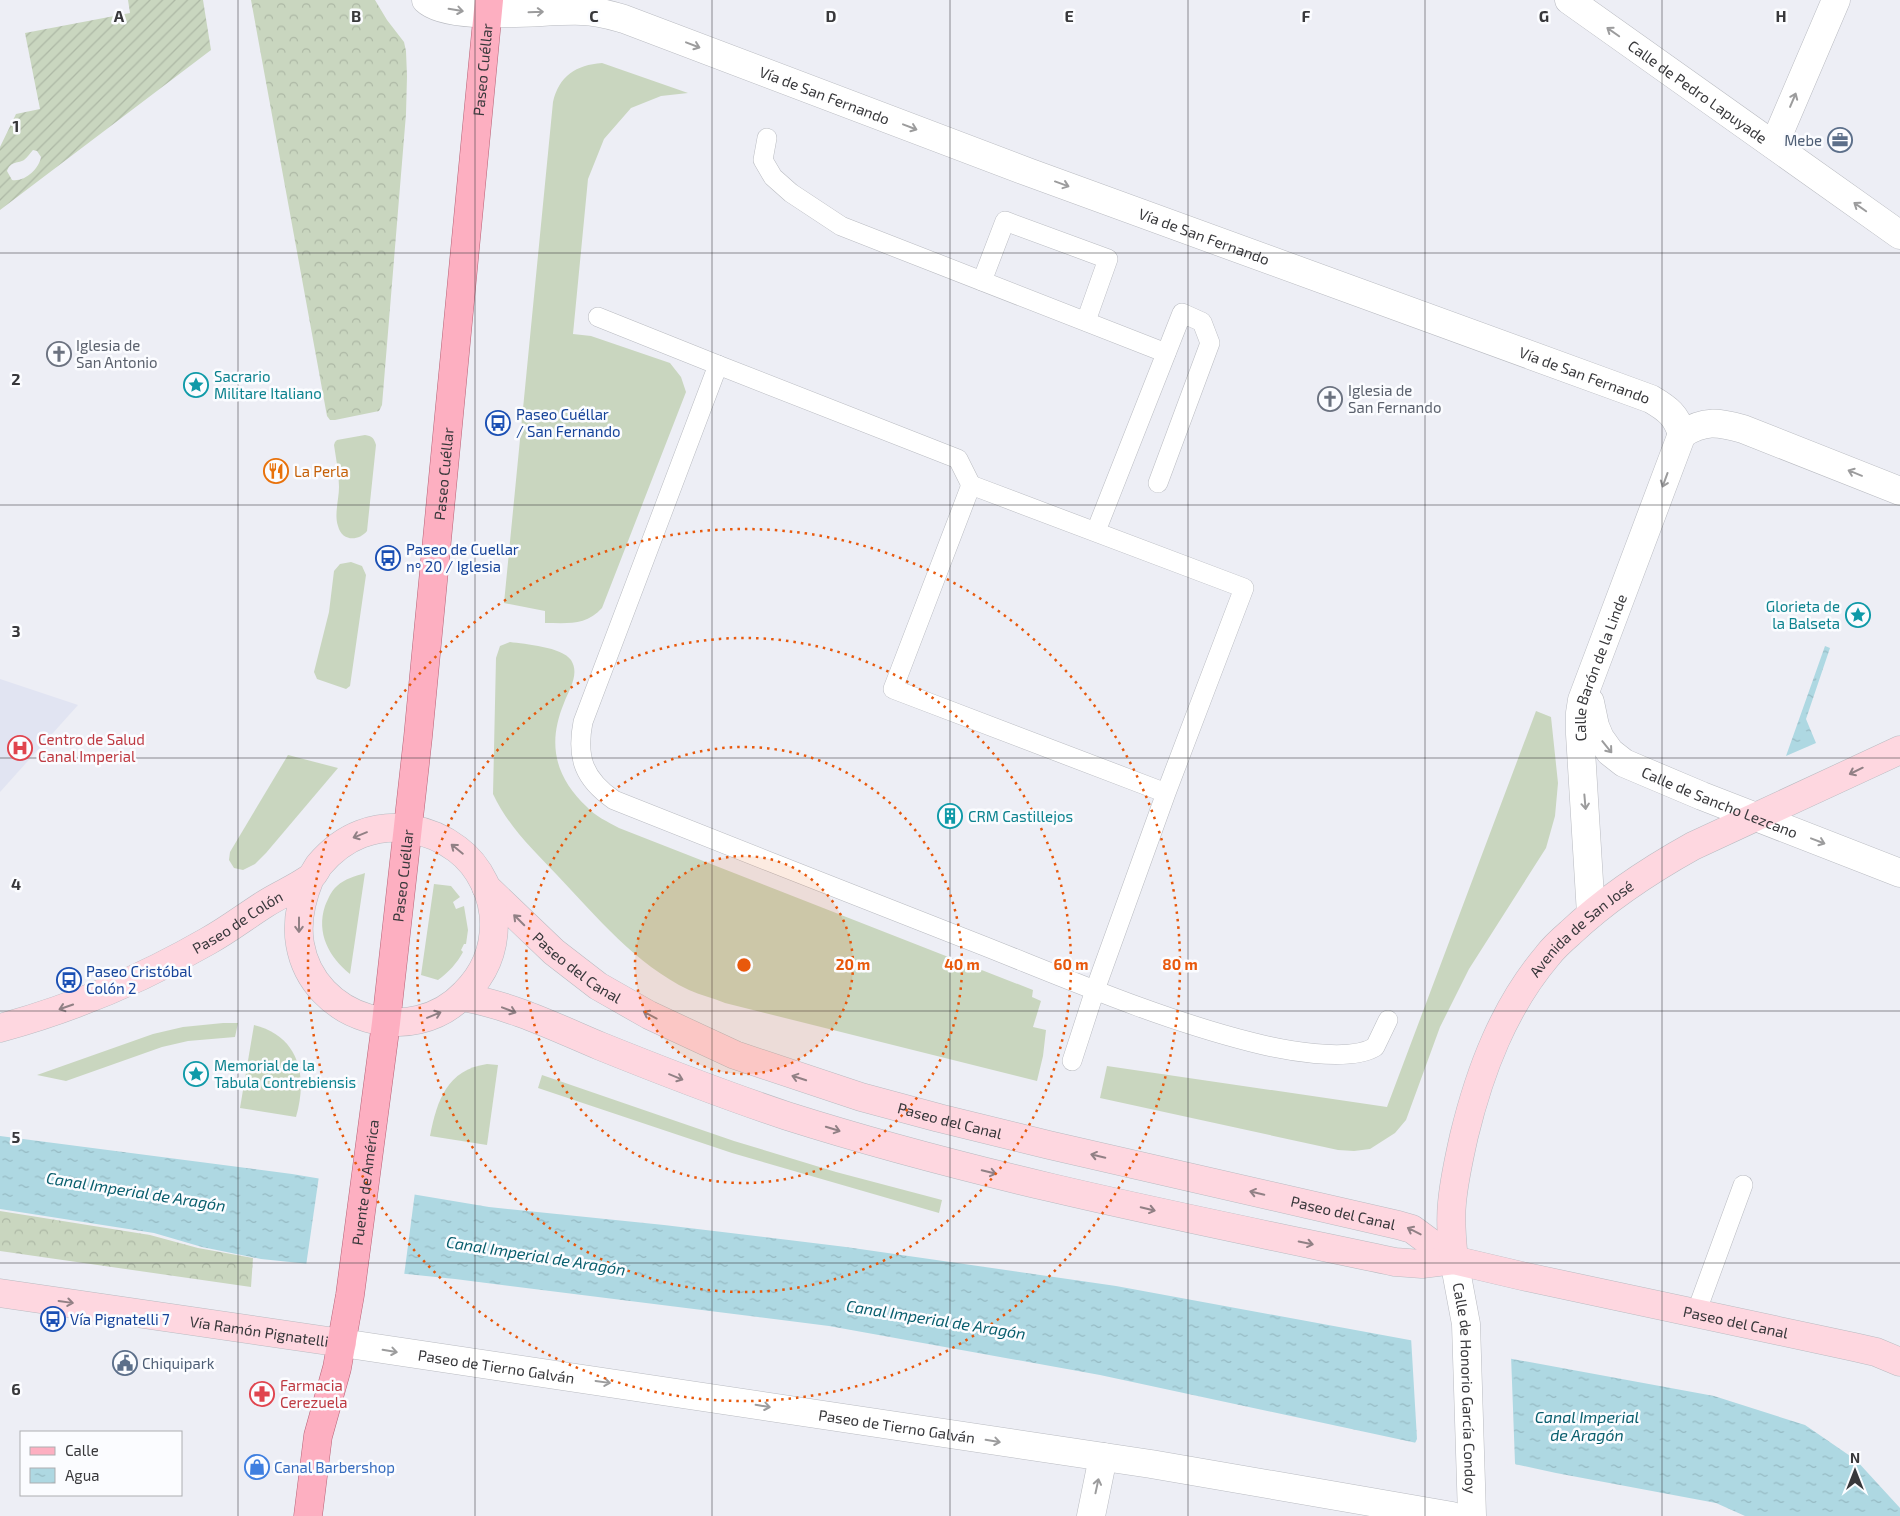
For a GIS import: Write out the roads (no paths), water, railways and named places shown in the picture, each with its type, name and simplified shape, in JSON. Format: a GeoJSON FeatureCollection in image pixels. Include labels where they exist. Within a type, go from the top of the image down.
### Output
{"type":"FeatureCollection","features":[{"type":"Feature","properties":{"kind":"main road","name":"Paseo Cuéllar"},"geometry":{"type":"LineString","coordinates":[[386,1023],[408,829],[488,7]]}},
{"type":"Feature","properties":{"kind":"main road","name":"Avenida de San José"},"geometry":{"type":"LineString","coordinates":[[1454,1260],[1451,1213],[1455,1181],[1470,1111],[1480,1077],[1499,1031],[1525,986],[1549,954],[1590,914],[1633,881],[1669,859],[1700,842],[1900,750]]}},
{"type":"Feature","properties":{"kind":"main road","name":"Paseo de Colón"},"geometry":{"type":"LineString","coordinates":[[0,1028],[30,1020],[84,1001],[147,974],[210,940],[265,904],[310,878],[331,852],[359,835],[391,828],[408,829]]}},
{"type":"Feature","properties":{"kind":"main road","name":"Paseo del Canal"},"geometry":{"type":"LineString","coordinates":[[310,878],[303,894],[299,911],[298,929],[300,946],[306,963],[324,992],[352,1013],[386,1023],[419,1020],[449,1008],[462,997],[481,974],[492,946],[494,916],[480,874],[471,863],[455,848],[436,836],[408,829]]}},
{"type":"Feature","properties":{"kind":"main road","name":"Paseo del Canal"},"geometry":{"type":"LineString","coordinates":[[486,888],[554,952],[598,986],[649,1015],[735,1055],[861,1097],[939,1118],[1068,1150],[1398,1225],[1412,1229],[1454,1260]]}},
{"type":"Feature","properties":{"kind":"main road","name":"Paseo del Canal"},"geometry":{"type":"LineString","coordinates":[[462,997],[495,1004],[538,1020],[683,1080],[786,1115],[904,1151],[1218,1225],[1395,1262],[1422,1264],[1454,1260],[1876,1352],[1900,1362]]}},
{"type":"Feature","properties":{"kind":"main road","name":"Puente de América"},"geometry":{"type":"LineString","coordinates":[[308,1516],[318,1436],[337,1368],[350,1295],[386,1023]]}},
{"type":"Feature","properties":{"kind":"main road","name":"Vía Ramón Pignatelli"},"geometry":{"type":"LineString","coordinates":[[0,1293],[342,1342]]}},
{"type":"Feature","properties":{"kind":"street","name":"Paseo Cuéllar"},"geometry":{"type":"LineString","coordinates":[[426,0],[441,8],[459,11],[488,7]]}},
{"type":"Feature","properties":{"kind":"street","name":"Calle de Pedro Lapuyade"},"geometry":{"type":"LineString","coordinates":[[1569,0],[1900,235]]}},
{"type":"Feature","properties":{"kind":"street"},"geometry":{"type":"LineString","coordinates":[[1774,145],[1836,0]]}},
{"type":"Feature","properties":{"kind":"street","name":"Vía de San Fernando"},"geometry":{"type":"LineString","coordinates":[[488,7],[583,11],[603,13],[624,19],[1028,172],[1651,398],[1671,412],[1679,423],[1682,434]]}},
{"type":"Feature","properties":{"kind":"street"},"geometry":{"type":"LineString","coordinates":[[1682,434],[1694,427],[1710,423],[1743,429],[1900,492]]}},
{"type":"Feature","properties":{"kind":"street","name":"Calle Barón de la Linde"},"geometry":{"type":"LineString","coordinates":[[1590,914],[1580,734],[1582,700],[1682,434]]}},
{"type":"Feature","properties":{"kind":"street","name":"Calle de Sancho Lezcano"},"geometry":{"type":"LineString","coordinates":[[1588,685],[1590,708],[1600,738],[1610,752],[1624,763],[1900,873]]}},
{"type":"Feature","properties":{"kind":"street","name":"Calle de Honorio García Condoy"},"geometry":{"type":"LineString","coordinates":[[1454,1260],[1466,1324],[1472,1516]]}},
{"type":"Feature","properties":{"kind":"street","name":"Paseo de Tierno Galván"},"geometry":{"type":"LineString","coordinates":[[342,1342],[1225,1476],[1452,1516]]}},
{"type":"Feature","properties":{"kind":"street"},"geometry":{"type":"LineString","coordinates":[[1091,1516],[1103,1457]]}},
{"type":"Feature","properties":{"kind":"lane"},"geometry":{"type":"LineString","coordinates":[[767,138],[763,160],[773,177],[791,193],[840,226],[1166,352]]}},
{"type":"Feature","properties":{"kind":"lane"},"geometry":{"type":"LineString","coordinates":[[982,281],[1005,221],[1108,259],[1086,321]]}},
{"type":"Feature","properties":{"kind":"lane"},"geometry":{"type":"LineString","coordinates":[[1096,531],[1182,313],[1202,322],[1210,343],[1158,483]]}},
{"type":"Feature","properties":{"kind":"lane"},"geometry":{"type":"LineString","coordinates":[[598,317],[958,458],[971,485],[1244,588],[1166,793],[1095,990],[1072,1061]]}},
{"type":"Feature","properties":{"kind":"lane"},"geometry":{"type":"LineString","coordinates":[[718,365],[583,722],[580,751],[590,778],[601,791],[614,800],[1095,990],[1220,1034],[1253,1043],[1319,1054],[1352,1053],[1371,1049],[1378,1043],[1388,1020]]}},
{"type":"Feature","properties":{"kind":"lane"},"geometry":{"type":"LineString","coordinates":[[971,485],[893,689],[1166,793]]}},
{"type":"Feature","properties":{"kind":"lane"},"geometry":{"type":"LineString","coordinates":[[1696,1313],[1743,1185]]}},
{"type":"Feature","properties":{"kind":"water"},"geometry":{"type":"Polygon","coordinates":[[[1825,646],[1830,648],[1806,719],[1816,743],[1786,756],[1825,646]]]}},
{"type":"Feature","properties":{"kind":"water","name":"Canal Imperial de Aragón"},"geometry":{"type":"Polygon","coordinates":[[[0,1136],[292,1174],[489,1207],[664,1225],[846,1247],[1116,1286],[1714,1396],[1805,1425],[1856,1460],[1900,1508],[1900,1516],[1745,1516],[1716,1503],[1556,1473],[1100,1375],[829,1326],[455,1279],[261,1259],[202,1247],[154,1233],[0,1209],[0,1136]]]}},
{"type":"Feature","properties":{"kind":"place","name":"Mebe"},"geometry":{"type":"Point","coordinates":[1840,140]}},
{"type":"Feature","properties":{"kind":"place","name":"Iglesia de San Antonio"},"geometry":{"type":"Point","coordinates":[59,354]}},
{"type":"Feature","properties":{"kind":"place","name":"Sacrario Militare Italiano"},"geometry":{"type":"Point","coordinates":[196,385]}},
{"type":"Feature","properties":{"kind":"place","name":"Iglesia de San Fernando"},"geometry":{"type":"Point","coordinates":[1330,399]}},
{"type":"Feature","properties":{"kind":"place","name":"Paseo Cuéllar / San Fernando"},"geometry":{"type":"Point","coordinates":[498,423]}},
{"type":"Feature","properties":{"kind":"place","name":"La Perla"},"geometry":{"type":"Point","coordinates":[276,471]}},
{"type":"Feature","properties":{"kind":"place","name":"Paseo de Cuellar nº 20 / Iglesia"},"geometry":{"type":"Point","coordinates":[388,558]}},
{"type":"Feature","properties":{"kind":"place","name":"Glorieta de la Balseta"},"geometry":{"type":"Point","coordinates":[1858,615]}},
{"type":"Feature","properties":{"kind":"place","name":"Centro de Salud Canal Imperial"},"geometry":{"type":"Point","coordinates":[20,748]}},
{"type":"Feature","properties":{"kind":"place","name":"CRM Castillejos"},"geometry":{"type":"Point","coordinates":[950,816]}},
{"type":"Feature","properties":{"kind":"place","name":"Paseo Cristóbal Colón 2"},"geometry":{"type":"Point","coordinates":[69,980]}},
{"type":"Feature","properties":{"kind":"place","name":"Memorial de la Tabula Contrebiensis"},"geometry":{"type":"Point","coordinates":[196,1074]}},
{"type":"Feature","properties":{"kind":"place","name":"Vía Pignatelli 7"},"geometry":{"type":"Point","coordinates":[53,1319]}},
{"type":"Feature","properties":{"kind":"place","name":"Chiquipark"},"geometry":{"type":"Point","coordinates":[125,1363]}},
{"type":"Feature","properties":{"kind":"place","name":"Farmacia Cerezuela"},"geometry":{"type":"Point","coordinates":[262,1394]}},
{"type":"Feature","properties":{"kind":"place","name":"Canal Barbershop"},"geometry":{"type":"Point","coordinates":[257,1467]}}]}
